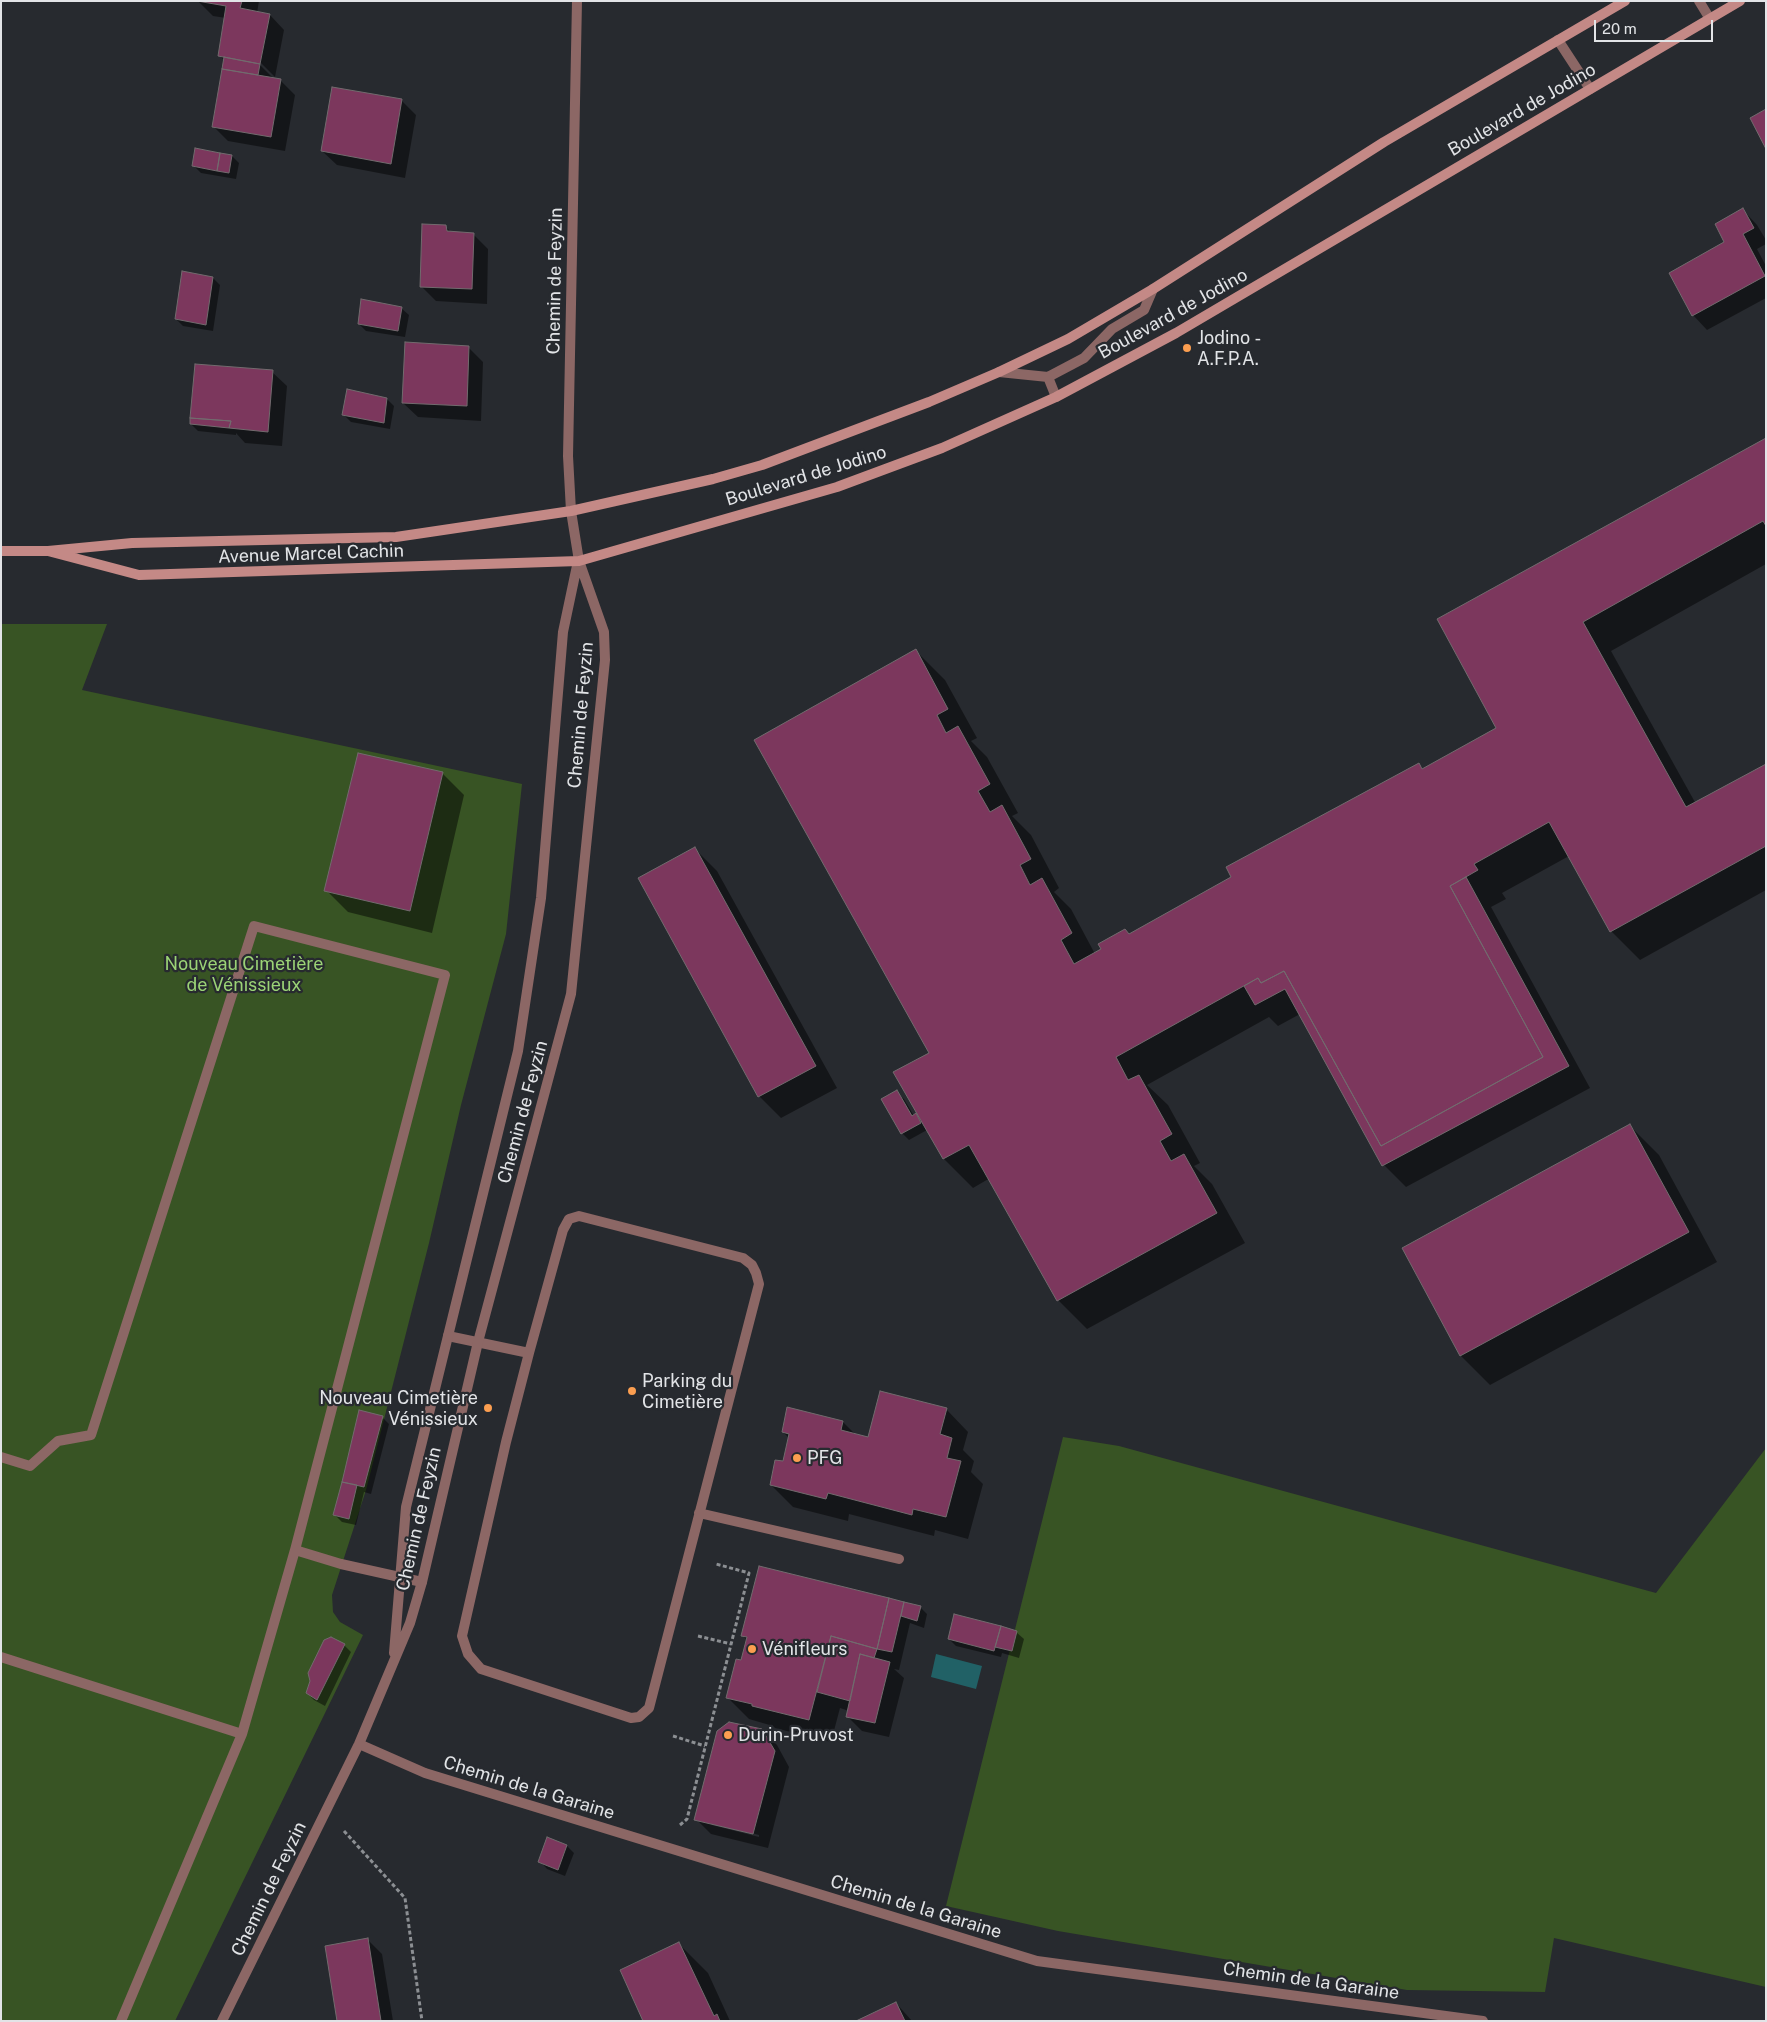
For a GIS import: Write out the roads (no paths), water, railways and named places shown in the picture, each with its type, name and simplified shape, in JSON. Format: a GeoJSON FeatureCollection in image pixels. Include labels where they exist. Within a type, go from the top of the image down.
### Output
{"type":"FeatureCollection","features":[{"type":"Feature","properties":{"kind":"street","name":"Chemin de Feyzin"},"geometry":{"type":"LineString","coordinates":[[222,2021],[359,1744],[410,1623],[422,1582],[478,1342],[571,994],[605,660],[604,632],[578,561],[571,511],[568,456],[577,1]]}},
{"type":"Feature","properties":{"kind":"street","name":"Boulevard de Jodino"},"geometry":{"type":"LineString","coordinates":[[571,511],[713,480],[762,465],[929,402],[999,372],[1068,338],[1153,289],[1384,142],[1625,1]]}},
{"type":"Feature","properties":{"kind":"street"},"geometry":{"type":"LineString","coordinates":[[1699,1],[1710,19]]}},
{"type":"Feature","properties":{"kind":"street","name":"Boulevard de Jodino"},"geometry":{"type":"LineString","coordinates":[[578,561],[837,487],[942,448],[1056,397],[1176,333],[1740,1]]}},
{"type":"Feature","properties":{"kind":"street"},"geometry":{"type":"LineString","coordinates":[[1558,40],[1590,89]]}},
{"type":"Feature","properties":{"kind":"street"},"geometry":{"type":"LineString","coordinates":[[999,372],[1048,377],[1084,358],[1112,329],[1144,310],[1153,289]]}},
{"type":"Feature","properties":{"kind":"street"},"geometry":{"type":"LineString","coordinates":[[1048,377],[1056,397]]}},
{"type":"Feature","properties":{"kind":"street","name":"Avenue Marcel Cachin"},"geometry":{"type":"LineString","coordinates":[[1,551],[48,551],[132,542],[396,536],[571,511]]}},
{"type":"Feature","properties":{"kind":"street","name":"Avenue Marcel Cachin"},"geometry":{"type":"LineString","coordinates":[[48,551],[139,575],[578,561]]}},
{"type":"Feature","properties":{"kind":"street","name":"Chemin de Feyzin"},"geometry":{"type":"LineString","coordinates":[[393,1662],[406,1507],[518,1051],[541,898],[563,632],[578,561]]}},
{"type":"Feature","properties":{"kind":"street"},"geometry":{"type":"LineString","coordinates":[[1,1457],[30,1466],[58,1441],[92,1435],[254,926],[445,975],[296,1550],[242,1734],[121,2021]]}},
{"type":"Feature","properties":{"kind":"street"},"geometry":{"type":"LineString","coordinates":[[579,1216],[743,1258],[752,1265],[756,1273],[759,1284],[650,1708],[639,1716],[631,1718],[480,1669],[468,1654],[462,1636],[528,1353],[563,1230],[569,1219],[579,1216]]}},
{"type":"Feature","properties":{"kind":"street"},"geometry":{"type":"LineString","coordinates":[[448,1336],[528,1353]]}},
{"type":"Feature","properties":{"kind":"street"},"geometry":{"type":"LineString","coordinates":[[699,1513],[899,1559]]}},
{"type":"Feature","properties":{"kind":"street"},"geometry":{"type":"LineString","coordinates":[[296,1550],[341,1564],[422,1582]]}},
{"type":"Feature","properties":{"kind":"street"},"geometry":{"type":"LineString","coordinates":[[1,1657],[242,1734]]}},
{"type":"Feature","properties":{"kind":"street","name":"Chemin de la Garaine"},"geometry":{"type":"LineString","coordinates":[[359,1744],[424,1772],[1037,1961],[1483,2021]]}},
{"type":"Feature","properties":{"kind":"water"},"geometry":{"type":"Polygon","coordinates":[[[936,1654],[982,1666],[976,1689],[931,1677],[936,1654]]]}},
{"type":"Feature","properties":{"kind":"place","name":"Jodino - A.F.P.A."},"geometry":{"type":"Point","coordinates":[1187,348]}},
{"type":"Feature","properties":{"kind":"place","name":"Parking du Cimetière"},"geometry":{"type":"Point","coordinates":[632,1391]}},
{"type":"Feature","properties":{"kind":"place","name":"Nouveau Cimetière Vénissieux"},"geometry":{"type":"Point","coordinates":[488,1408]}},
{"type":"Feature","properties":{"kind":"place","name":"PFG"},"geometry":{"type":"Point","coordinates":[797,1458]}},
{"type":"Feature","properties":{"kind":"place","name":"Vénifleurs"},"geometry":{"type":"Point","coordinates":[752,1649]}},
{"type":"Feature","properties":{"kind":"place","name":"Durin-Pruvost"},"geometry":{"type":"Point","coordinates":[728,1735]}},
{"type":"Feature","properties":{"kind":"park label","name":"Nouveau Cimetière de Vénissieux"},"geometry":{"type":"Point","coordinates":[244,974]}}]}
